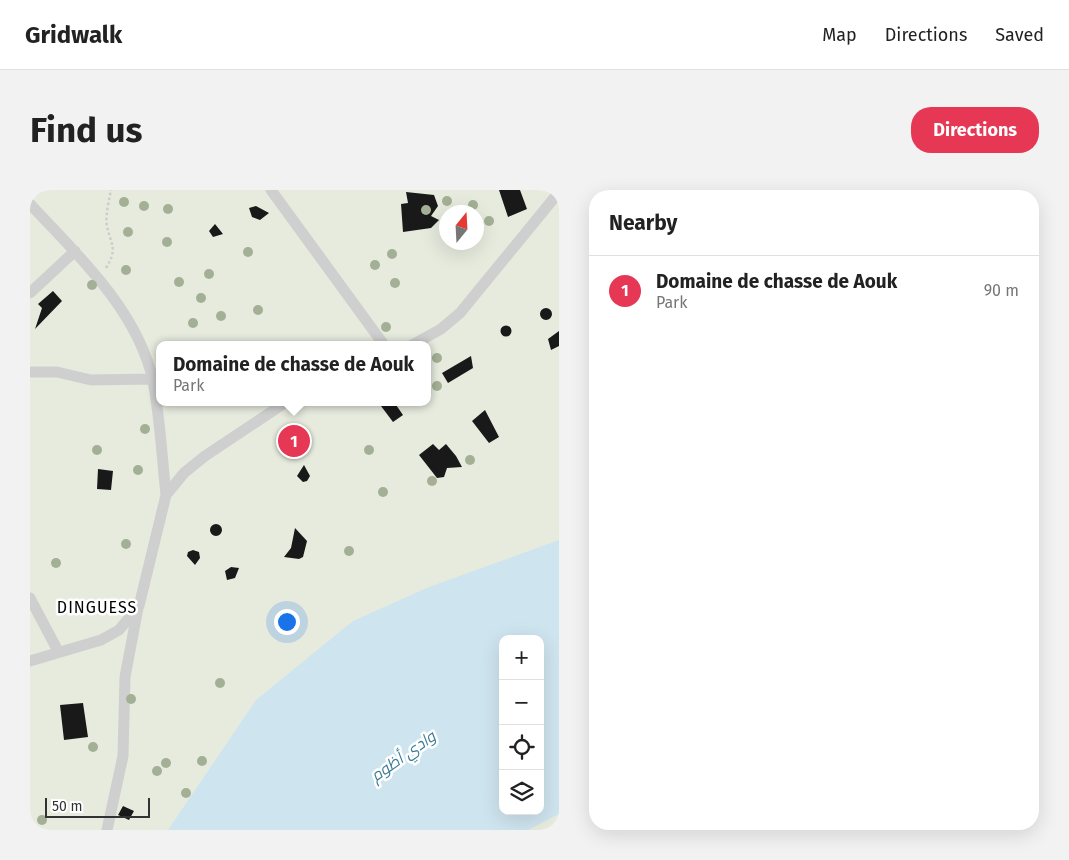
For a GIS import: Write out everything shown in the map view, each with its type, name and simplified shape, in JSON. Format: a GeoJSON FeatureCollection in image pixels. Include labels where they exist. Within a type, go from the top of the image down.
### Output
{"type":"FeatureCollection","features":[{"type":"Feature","properties":{"kind":"street"},"geometry":{"type":"LineString","coordinates":[[271,190],[381,341]]}},
{"type":"Feature","properties":{"kind":"street"},"geometry":{"type":"LineString","coordinates":[[419,341],[441,329],[460,312],[559,192]]}},
{"type":"Feature","properties":{"kind":"street"},"geometry":{"type":"LineString","coordinates":[[30,204],[99,278],[122,312],[140,347],[152,379],[166,495],[138,606],[125,677],[123,756],[107,830]]}},
{"type":"Feature","properties":{"kind":"street"},"geometry":{"type":"LineString","coordinates":[[30,293],[75,251]]}},
{"type":"Feature","properties":{"kind":"street"},"geometry":{"type":"LineString","coordinates":[[30,372],[57,372],[91,380],[152,379]]}},
{"type":"Feature","properties":{"kind":"street"},"geometry":{"type":"LineString","coordinates":[[166,495],[184,473],[205,456],[280,406]]}},
{"type":"Feature","properties":{"kind":"street"},"geometry":{"type":"LineString","coordinates":[[30,598],[58,651]]}},
{"type":"Feature","properties":{"kind":"street"},"geometry":{"type":"LineString","coordinates":[[30,661],[58,651],[101,640],[119,630],[138,606]]}},
{"type":"Feature","properties":{"kind":"path"},"geometry":{"type":"LineString","coordinates":[[99,278],[111,260],[114,245],[107,225],[111,190]]}},
{"type":"Feature","properties":{"kind":"shaded area"},"geometry":{"type":"Polygon","coordinates":[[[30,190],[559,190],[559,830],[30,830],[30,190]]]}},
{"type":"Feature","properties":{"kind":"water","name":"وادي أظوم"},"geometry":{"type":"Polygon","coordinates":[[[559,540],[559,814],[528,830],[168,830],[256,700],[353,621],[429,587],[559,540]]]}},
{"type":"Feature","properties":{"kind":"building"},"geometry":{"type":"Polygon","coordinates":[[[499,190],[520,190],[527,209],[508,217],[499,190]]]}},
{"type":"Feature","properties":{"kind":"building"},"geometry":{"type":"Polygon","coordinates":[[[406,192],[434,195],[438,206],[431,216],[439,220],[431,228],[403,232],[401,204],[408,203],[406,192]]]}},
{"type":"Feature","properties":{"kind":"building"},"geometry":{"type":"Polygon","coordinates":[[[256,206],[269,213],[260,220],[252,217],[249,208],[256,206]]]}},
{"type":"Feature","properties":{"kind":"building"},"geometry":{"type":"Polygon","coordinates":[[[215,224],[223,234],[213,237],[209,231],[215,224]]]}},
{"type":"Feature","properties":{"kind":"building"},"geometry":{"type":"Polygon","coordinates":[[[53,291],[62,301],[35,329],[42,308],[38,304],[53,291]]]}},
{"type":"Feature","properties":{"kind":"building"},"geometry":{"type":"Polygon","coordinates":[[[546,308],[552,314],[546,320],[540,314],[546,308]]]}},
{"type":"Feature","properties":{"kind":"building"},"geometry":{"type":"Polygon","coordinates":[[[506,325],[512,331],[506,337],[500,331],[506,325]]]}},
{"type":"Feature","properties":{"kind":"building"},"geometry":{"type":"Polygon","coordinates":[[[559,331],[559,346],[551,350],[548,339],[559,331]]]}},
{"type":"Feature","properties":{"kind":"building"},"geometry":{"type":"Polygon","coordinates":[[[471,356],[473,368],[448,383],[442,373],[471,356]]]}},
{"type":"Feature","properties":{"kind":"building"},"geometry":{"type":"Polygon","coordinates":[[[381,406],[397,406],[403,415],[393,422],[381,406]]]}},
{"type":"Feature","properties":{"kind":"building"},"geometry":{"type":"Polygon","coordinates":[[[485,410],[499,437],[489,443],[472,421],[485,410]]]}},
{"type":"Feature","properties":{"kind":"building"},"geometry":{"type":"Polygon","coordinates":[[[433,444],[439,450],[446,444],[462,467],[447,468],[444,477],[437,478],[419,455],[433,444]]]}},
{"type":"Feature","properties":{"kind":"building"},"geometry":{"type":"Polygon","coordinates":[[[304,465],[310,476],[307,481],[303,482],[297,476],[304,465]]]}},
{"type":"Feature","properties":{"kind":"building"},"geometry":{"type":"Polygon","coordinates":[[[98,469],[113,471],[111,490],[97,489],[98,469]]]}},
{"type":"Feature","properties":{"kind":"building"},"geometry":{"type":"Polygon","coordinates":[[[214,524],[218,524],[222,530],[218,536],[214,536],[210,532],[210,528],[214,524]]]}},
{"type":"Feature","properties":{"kind":"building"},"geometry":{"type":"Polygon","coordinates":[[[295,528],[307,541],[303,557],[299,559],[284,557],[291,548],[295,528]]]}},
{"type":"Feature","properties":{"kind":"building"},"geometry":{"type":"Polygon","coordinates":[[[193,550],[199,552],[200,558],[195,565],[187,556],[188,552],[193,550]]]}},
{"type":"Feature","properties":{"kind":"building"},"geometry":{"type":"Polygon","coordinates":[[[231,567],[239,568],[235,578],[227,580],[225,571],[231,567]]]}},
{"type":"Feature","properties":{"kind":"building"},"geometry":{"type":"Polygon","coordinates":[[[83,703],[88,737],[64,740],[60,705],[83,703]]]}},
{"type":"Feature","properties":{"kind":"building"},"geometry":{"type":"Polygon","coordinates":[[[123,806],[134,811],[129,820],[118,815],[123,806]]]}},
{"type":"Feature","properties":{"kind":"place","name":"Domaine de chasse de Aouk"},"geometry":{"type":"Point","coordinates":[294,441]}},
{"type":"Feature","properties":{"kind":"district","name":"DINGUESS"},"geometry":{"type":"Point","coordinates":[97,607]}}]}
